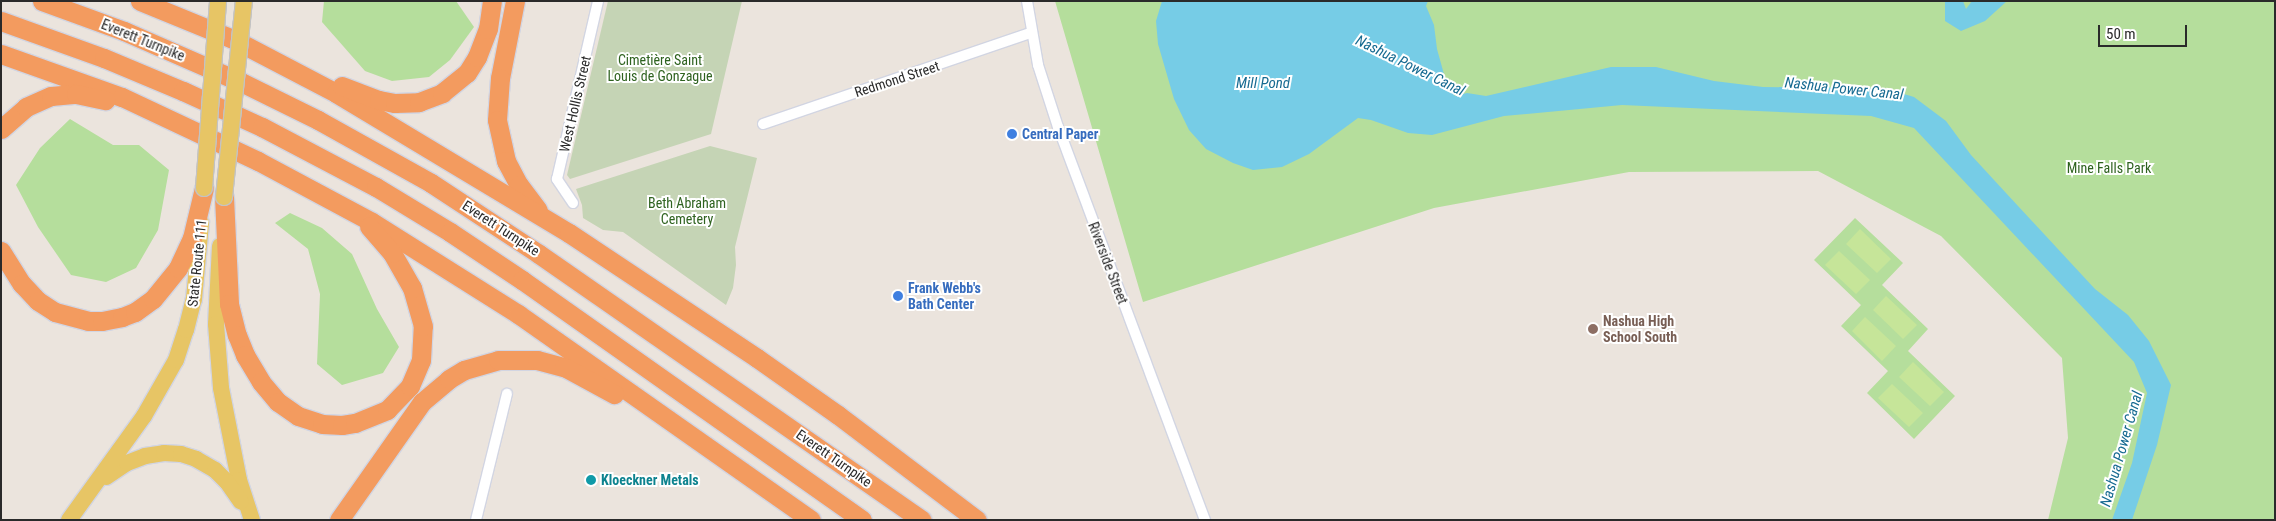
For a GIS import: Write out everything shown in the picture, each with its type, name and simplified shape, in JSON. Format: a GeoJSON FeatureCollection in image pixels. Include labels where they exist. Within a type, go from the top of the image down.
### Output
{"type":"FeatureCollection","features":[{"type":"Feature","properties":{"kind":"highway","name":"Everett Turnpike"},"geometry":{"type":"LineString","coordinates":[[42,1],[132,34],[241,82],[326,124],[416,175],[540,254],[922,520]]}},
{"type":"Feature","properties":{"kind":"highway"},"geometry":{"type":"LineString","coordinates":[[140,1],[379,100],[395,103],[419,102],[442,93],[467,73],[485,38],[492,1]]}},
{"type":"Feature","properties":{"kind":"highway"},"geometry":{"type":"LineString","coordinates":[[515,1],[498,93],[497,120],[501,147],[512,173],[525,195],[539,211],[568,233]]}},
{"type":"Feature","properties":{"kind":"highway"},"geometry":{"type":"LineString","coordinates":[[1,21],[96,54],[184,91],[269,131],[376,188],[450,232],[522,280],[862,520]]}},
{"type":"Feature","properties":{"kind":"highway"},"geometry":{"type":"LineString","coordinates":[[231,38],[336,93],[568,233],[708,325],[821,403],[977,520]]}},
{"type":"Feature","properties":{"kind":"highway"},"geometry":{"type":"LineString","coordinates":[[1,54],[105,90],[181,124],[334,201],[409,243],[482,289],[811,520]]}},
{"type":"Feature","properties":{"kind":"highway"},"geometry":{"type":"LineString","coordinates":[[1,130],[14,115],[32,104],[51,96],[70,94],[94,97],[181,124]]}},
{"type":"Feature","properties":{"kind":"highway"},"geometry":{"type":"LineString","coordinates":[[1,251],[22,284],[49,309],[82,320],[116,319],[135,312],[147,304],[174,275],[192,238],[204,188]]}},
{"type":"Feature","properties":{"kind":"highway"},"geometry":{"type":"LineString","coordinates":[[224,197],[229,304],[236,335],[245,355],[260,382],[285,407],[316,422],[342,425],[374,417],[402,396],[419,367],[424,333],[415,296],[398,262],[373,231],[334,201]]}},
{"type":"Feature","properties":{"kind":"highway"},"geometry":{"type":"LineString","coordinates":[[339,520],[411,416],[429,395],[464,370],[498,360],[536,360],[564,367],[584,376],[729,461]]}},
{"type":"Feature","properties":{"kind":"main road","name":"State Route 111"},"geometry":{"type":"LineString","coordinates":[[69,520],[150,407],[167,379],[183,341],[198,278],[218,1]]}},
{"type":"Feature","properties":{"kind":"main road","name":"State Route 111"},"geometry":{"type":"LineString","coordinates":[[244,1],[224,197],[216,303],[218,366],[228,431],[251,520]]}},
{"type":"Feature","properties":{"kind":"main road"},"geometry":{"type":"LineString","coordinates":[[87,495],[105,477],[127,462],[151,454],[176,453],[196,459],[220,474],[234,490],[251,520]]}},
{"type":"Feature","properties":{"kind":"street","name":"West Hollis Street"},"geometry":{"type":"LineString","coordinates":[[572,203],[557,179],[598,1]]}},
{"type":"Feature","properties":{"kind":"street","name":"Riverside Street"},"geometry":{"type":"LineString","coordinates":[[1028,1],[1031,33],[1038,65],[1058,128],[1204,520]]}},
{"type":"Feature","properties":{"kind":"street","name":"Redmond Street"},"geometry":{"type":"LineString","coordinates":[[762,124],[1031,33]]}},
{"type":"Feature","properties":{"kind":"street"},"geometry":{"type":"LineString","coordinates":[[476,520],[508,394]]}},
{"type":"Feature","properties":{"kind":"green space"},"geometry":{"type":"Polygon","coordinates":[[[324,1],[456,1],[474,27],[450,60],[429,77],[392,81],[365,71],[322,22],[324,1]]]}},
{"type":"Feature","properties":{"kind":"green space","name":"Cimetière Saint Louis de Gonzague"},"geometry":{"type":"Polygon","coordinates":[[[608,1],[742,1],[711,134],[570,179],[567,175],[608,1]]]}},
{"type":"Feature","properties":{"kind":"green space","name":"Mine Falls Park"},"geometry":{"type":"Polygon","coordinates":[[[1055,1],[2275,1],[2275,520],[2048,520],[2068,438],[2062,358],[1941,236],[1818,171],[1629,172],[1434,208],[1143,302],[1055,1]]]}},
{"type":"Feature","properties":{"kind":"green space"},"geometry":{"type":"Polygon","coordinates":[[[70,119],[113,145],[139,145],[169,170],[158,230],[136,268],[106,282],[71,275],[38,227],[16,185],[40,148],[70,119]]]}},
{"type":"Feature","properties":{"kind":"green space","name":"Beth Abraham Cemetery"},"geometry":{"type":"Polygon","coordinates":[[[710,146],[757,158],[735,247],[736,265],[733,288],[726,305],[623,232],[603,230],[583,218],[582,205],[576,189],[710,146]]]}},
{"type":"Feature","properties":{"kind":"green space"},"geometry":{"type":"Polygon","coordinates":[[[290,213],[322,228],[352,254],[377,309],[399,347],[383,373],[342,385],[317,364],[320,294],[308,249],[275,223],[290,213]]]}},
{"type":"Feature","properties":{"kind":"green space"},"geometry":{"type":"Polygon","coordinates":[[[1855,218],[1903,263],[1882,285],[1928,329],[1908,351],[1955,396],[1914,439],[1867,393],[1888,371],[1841,326],[1861,305],[1814,260],[1855,218]]]}},
{"type":"Feature","properties":{"kind":"green space"},"geometry":{"type":"Polygon","coordinates":[[[1860,229],[1891,259],[1877,273],[1846,244],[1860,229]]]}},
{"type":"Feature","properties":{"kind":"green space"},"geometry":{"type":"Polygon","coordinates":[[[1839,251],[1870,280],[1856,294],[1825,265],[1839,251]]]}},
{"type":"Feature","properties":{"kind":"green space"},"geometry":{"type":"Polygon","coordinates":[[[1886,296],[1917,325],[1903,339],[1873,310],[1886,296]]]}},
{"type":"Feature","properties":{"kind":"green space"},"geometry":{"type":"Polygon","coordinates":[[[1865,317],[1896,346],[1882,361],[1852,331],[1865,317]]]}},
{"type":"Feature","properties":{"kind":"green space"},"geometry":{"type":"Polygon","coordinates":[[[1913,362],[1944,392],[1930,406],[1899,377],[1913,362]]]}},
{"type":"Feature","properties":{"kind":"green space"},"geometry":{"type":"Polygon","coordinates":[[[1892,384],[1923,413],[1909,427],[1878,398],[1892,384]]]}},
{"type":"Feature","properties":{"kind":"water","name":"Mill Pond"},"geometry":{"type":"Polygon","coordinates":[[[1162,1],[1428,1],[1426,6],[1434,25],[1437,49],[1447,85],[1455,96],[1467,93],[1486,96],[1611,67],[1656,67],[1714,81],[1763,87],[1884,88],[1914,97],[1946,121],[1971,155],[2006,193],[2095,289],[2128,315],[2149,341],[2171,385],[2157,445],[2132,520],[2112,520],[2132,463],[2147,393],[2134,362],[1914,128],[1871,116],[1622,105],[1504,116],[1432,135],[1408,133],[1371,120],[1358,118],[1309,154],[1282,167],[1253,170],[1233,163],[1206,149],[1189,130],[1174,99],[1158,44],[1156,21],[1162,1]]]}},
{"type":"Feature","properties":{"kind":"water"},"geometry":{"type":"Polygon","coordinates":[[[1945,1],[1963,1],[1966,9],[1972,1],[2007,1],[1985,21],[1961,31],[1945,21],[1945,1]]]}},
{"type":"Feature","properties":{"kind":"place","name":"Central Paper"},"geometry":{"type":"Point","coordinates":[1012,134]}},
{"type":"Feature","properties":{"kind":"place","name":"Frank Webb's Bath Center"},"geometry":{"type":"Point","coordinates":[898,296]}},
{"type":"Feature","properties":{"kind":"place","name":"Nashua High School South"},"geometry":{"type":"Point","coordinates":[1593,329]}},
{"type":"Feature","properties":{"kind":"place","name":"Kloeckner Metals"},"geometry":{"type":"Point","coordinates":[591,480]}},
{"type":"Feature","properties":{"kind":"water label","name":"Nashua Power Canal"},"geometry":{"type":"Point","coordinates":[1410,66]}},
{"type":"Feature","properties":{"kind":"water label","name":"Nashua Power Canal"},"geometry":{"type":"Point","coordinates":[1844,89]}},
{"type":"Feature","properties":{"kind":"water label","name":"Nashua Power Canal"},"geometry":{"type":"Point","coordinates":[2122,449]}}]}
